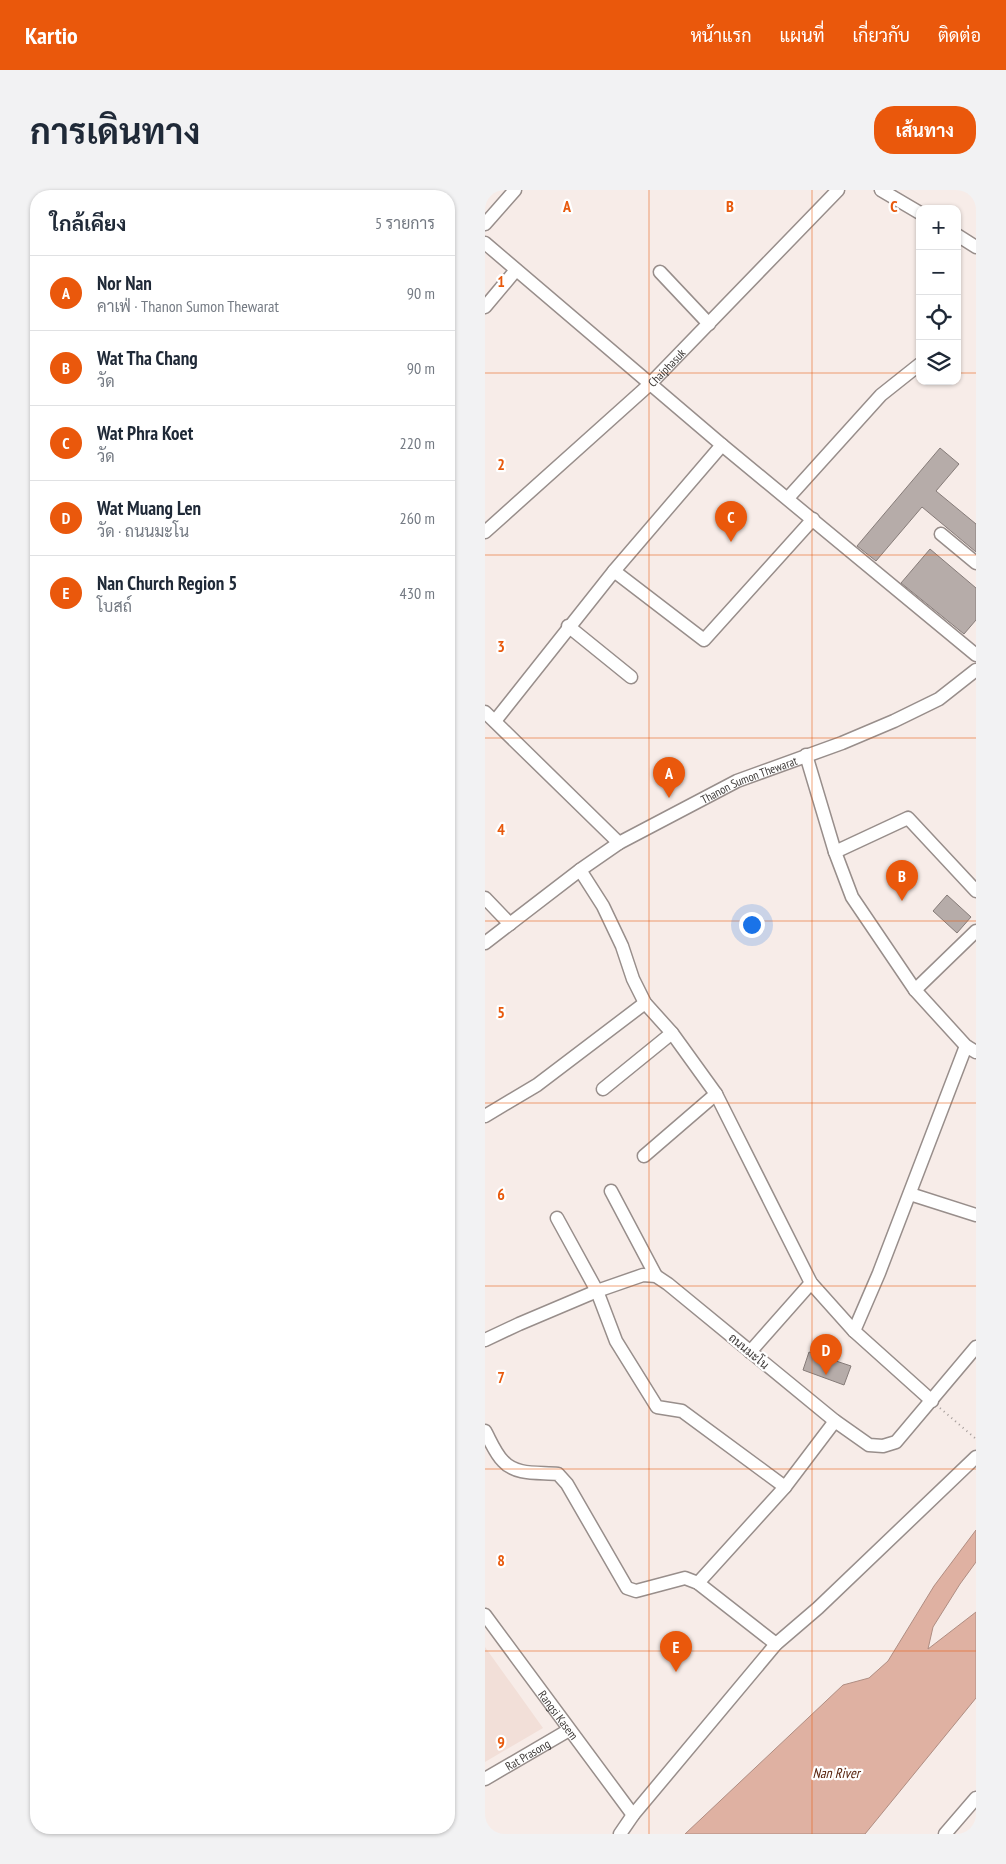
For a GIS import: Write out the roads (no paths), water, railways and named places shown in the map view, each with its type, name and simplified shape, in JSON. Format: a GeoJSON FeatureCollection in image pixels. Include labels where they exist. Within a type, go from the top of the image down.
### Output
{"type":"FeatureCollection","features":[{"type":"Feature","properties":{"kind":"street"},"geometry":{"type":"LineString","coordinates":[[485,224],[515,190]]}},
{"type":"Feature","properties":{"kind":"street","name":"Chaiphasuk"},"geometry":{"type":"LineString","coordinates":[[485,532],[650,384],[837,190]]}},
{"type":"Feature","properties":{"kind":"street"},"geometry":{"type":"LineString","coordinates":[[881,190],[916,211]]}},
{"type":"Feature","properties":{"kind":"street"},"geometry":{"type":"LineString","coordinates":[[961,238],[976,247]]}},
{"type":"Feature","properties":{"kind":"street"},"geometry":{"type":"LineString","coordinates":[[485,242],[722,445],[976,655]]}},
{"type":"Feature","properties":{"kind":"street"},"geometry":{"type":"LineString","coordinates":[[485,307],[516,270]]}},
{"type":"Feature","properties":{"kind":"street"},"geometry":{"type":"LineString","coordinates":[[660,272],[709,324]]}},
{"type":"Feature","properties":{"kind":"street"},"geometry":{"type":"LineString","coordinates":[[788,498],[881,395],[916,367]]}},
{"type":"Feature","properties":{"kind":"street"},"geometry":{"type":"LineString","coordinates":[[495,721],[568,626],[722,445]]}},
{"type":"Feature","properties":{"kind":"street"},"geometry":{"type":"LineString","coordinates":[[614,571],[704,640],[813,519]]}},
{"type":"Feature","properties":{"kind":"street"},"geometry":{"type":"LineString","coordinates":[[941,534],[976,563]]}},
{"type":"Feature","properties":{"kind":"street"},"geometry":{"type":"LineString","coordinates":[[568,626],[631,677]]}},
{"type":"Feature","properties":{"kind":"street","name":"Thanon Sumon Thewarat"},"geometry":{"type":"LineString","coordinates":[[485,943],[580,870],[619,843],[737,781],[894,721],[939,699],[976,670]]}},
{"type":"Feature","properties":{"kind":"street"},"geometry":{"type":"LineString","coordinates":[[485,712],[619,843]]}},
{"type":"Feature","properties":{"kind":"street"},"geometry":{"type":"LineString","coordinates":[[806,756],[835,852],[852,896],[915,990],[971,1049],[854,1331]]}},
{"type":"Feature","properties":{"kind":"street"},"geometry":{"type":"LineString","coordinates":[[835,852],[908,818],[976,891]]}},
{"type":"Feature","properties":{"kind":"street"},"geometry":{"type":"LineString","coordinates":[[580,870],[607,914],[623,946],[633,979],[645,1003],[671,1033],[716,1094],[811,1283],[854,1331],[932,1401]]}},
{"type":"Feature","properties":{"kind":"street"},"geometry":{"type":"LineString","coordinates":[[485,898],[510,924]]}},
{"type":"Feature","properties":{"kind":"street"},"geometry":{"type":"LineString","coordinates":[[915,990],[976,931]]}},
{"type":"Feature","properties":{"kind":"street"},"geometry":{"type":"LineString","coordinates":[[485,1116],[537,1086],[645,1003]]}},
{"type":"Feature","properties":{"kind":"street"},"geometry":{"type":"LineString","coordinates":[[603,1089],[671,1033]]}},
{"type":"Feature","properties":{"kind":"street"},"geometry":{"type":"LineString","coordinates":[[644,1156],[716,1094]]}},
{"type":"Feature","properties":{"kind":"street"},"geometry":{"type":"LineString","coordinates":[[611,1191],[656,1276]]}},
{"type":"Feature","properties":{"kind":"street"},"geometry":{"type":"LineString","coordinates":[[910,1194],[976,1215]]}},
{"type":"Feature","properties":{"kind":"street"},"geometry":{"type":"LineString","coordinates":[[557,1218],[597,1291],[616,1341],[657,1407],[682,1411],[785,1487]]}},
{"type":"Feature","properties":{"kind":"street"},"geometry":{"type":"LineString","coordinates":[[485,1340],[597,1291],[643,1275],[656,1276]]}},
{"type":"Feature","properties":{"kind":"street","name":"ถนนมะโน"},"geometry":{"type":"LineString","coordinates":[[656,1276],[835,1421],[869,1445],[883,1446],[896,1442],[976,1347]]}},
{"type":"Feature","properties":{"kind":"street"},"geometry":{"type":"LineString","coordinates":[[750,1352],[811,1283]]}},
{"type":"Feature","properties":{"kind":"street"},"geometry":{"type":"LineString","coordinates":[[699,1583],[785,1487],[835,1421]]}},
{"type":"Feature","properties":{"kind":"street"},"geometry":{"type":"LineString","coordinates":[[485,1431],[503,1461],[513,1469],[523,1472],[558,1474],[567,1484],[627,1588],[637,1591],[685,1578],[699,1583],[776,1644]]}},
{"type":"Feature","properties":{"kind":"street"},"geometry":{"type":"LineString","coordinates":[[620,1834],[633,1815],[776,1644],[818,1608],[976,1457]]}},
{"type":"Feature","properties":{"kind":"street","name":"Rangsi Kasem"},"geometry":{"type":"LineString","coordinates":[[485,1615],[633,1815]]}},
{"type":"Feature","properties":{"kind":"street","name":"Rat Prasong"},"geometry":{"type":"LineString","coordinates":[[485,1780],[569,1730]]}},
{"type":"Feature","properties":{"kind":"street"},"geometry":{"type":"LineString","coordinates":[[945,1834],[976,1798]]}},
{"type":"Feature","properties":{"kind":"water","name":"Nan River"},"geometry":{"type":"Polygon","coordinates":[[[976,1530],[976,1562],[933,1627],[928,1649],[976,1612],[976,1698],[865,1834],[685,1834],[843,1685],[869,1678],[888,1661],[934,1586],[976,1530]]]}},
{"type":"Feature","properties":{"kind":"place","name":"Wat Phra Koet"},"geometry":{"type":"Point","coordinates":[731,542]}},
{"type":"Feature","properties":{"kind":"place","name":"Nor Nan"},"geometry":{"type":"Point","coordinates":[669,798]}},
{"type":"Feature","properties":{"kind":"place","name":"Wat Tha Chang"},"geometry":{"type":"Point","coordinates":[902,901]}},
{"type":"Feature","properties":{"kind":"place","name":"Wat Muang Len"},"geometry":{"type":"Point","coordinates":[826,1375]}},
{"type":"Feature","properties":{"kind":"place","name":"Nan Church Region 5"},"geometry":{"type":"Point","coordinates":[676,1672]}}]}
